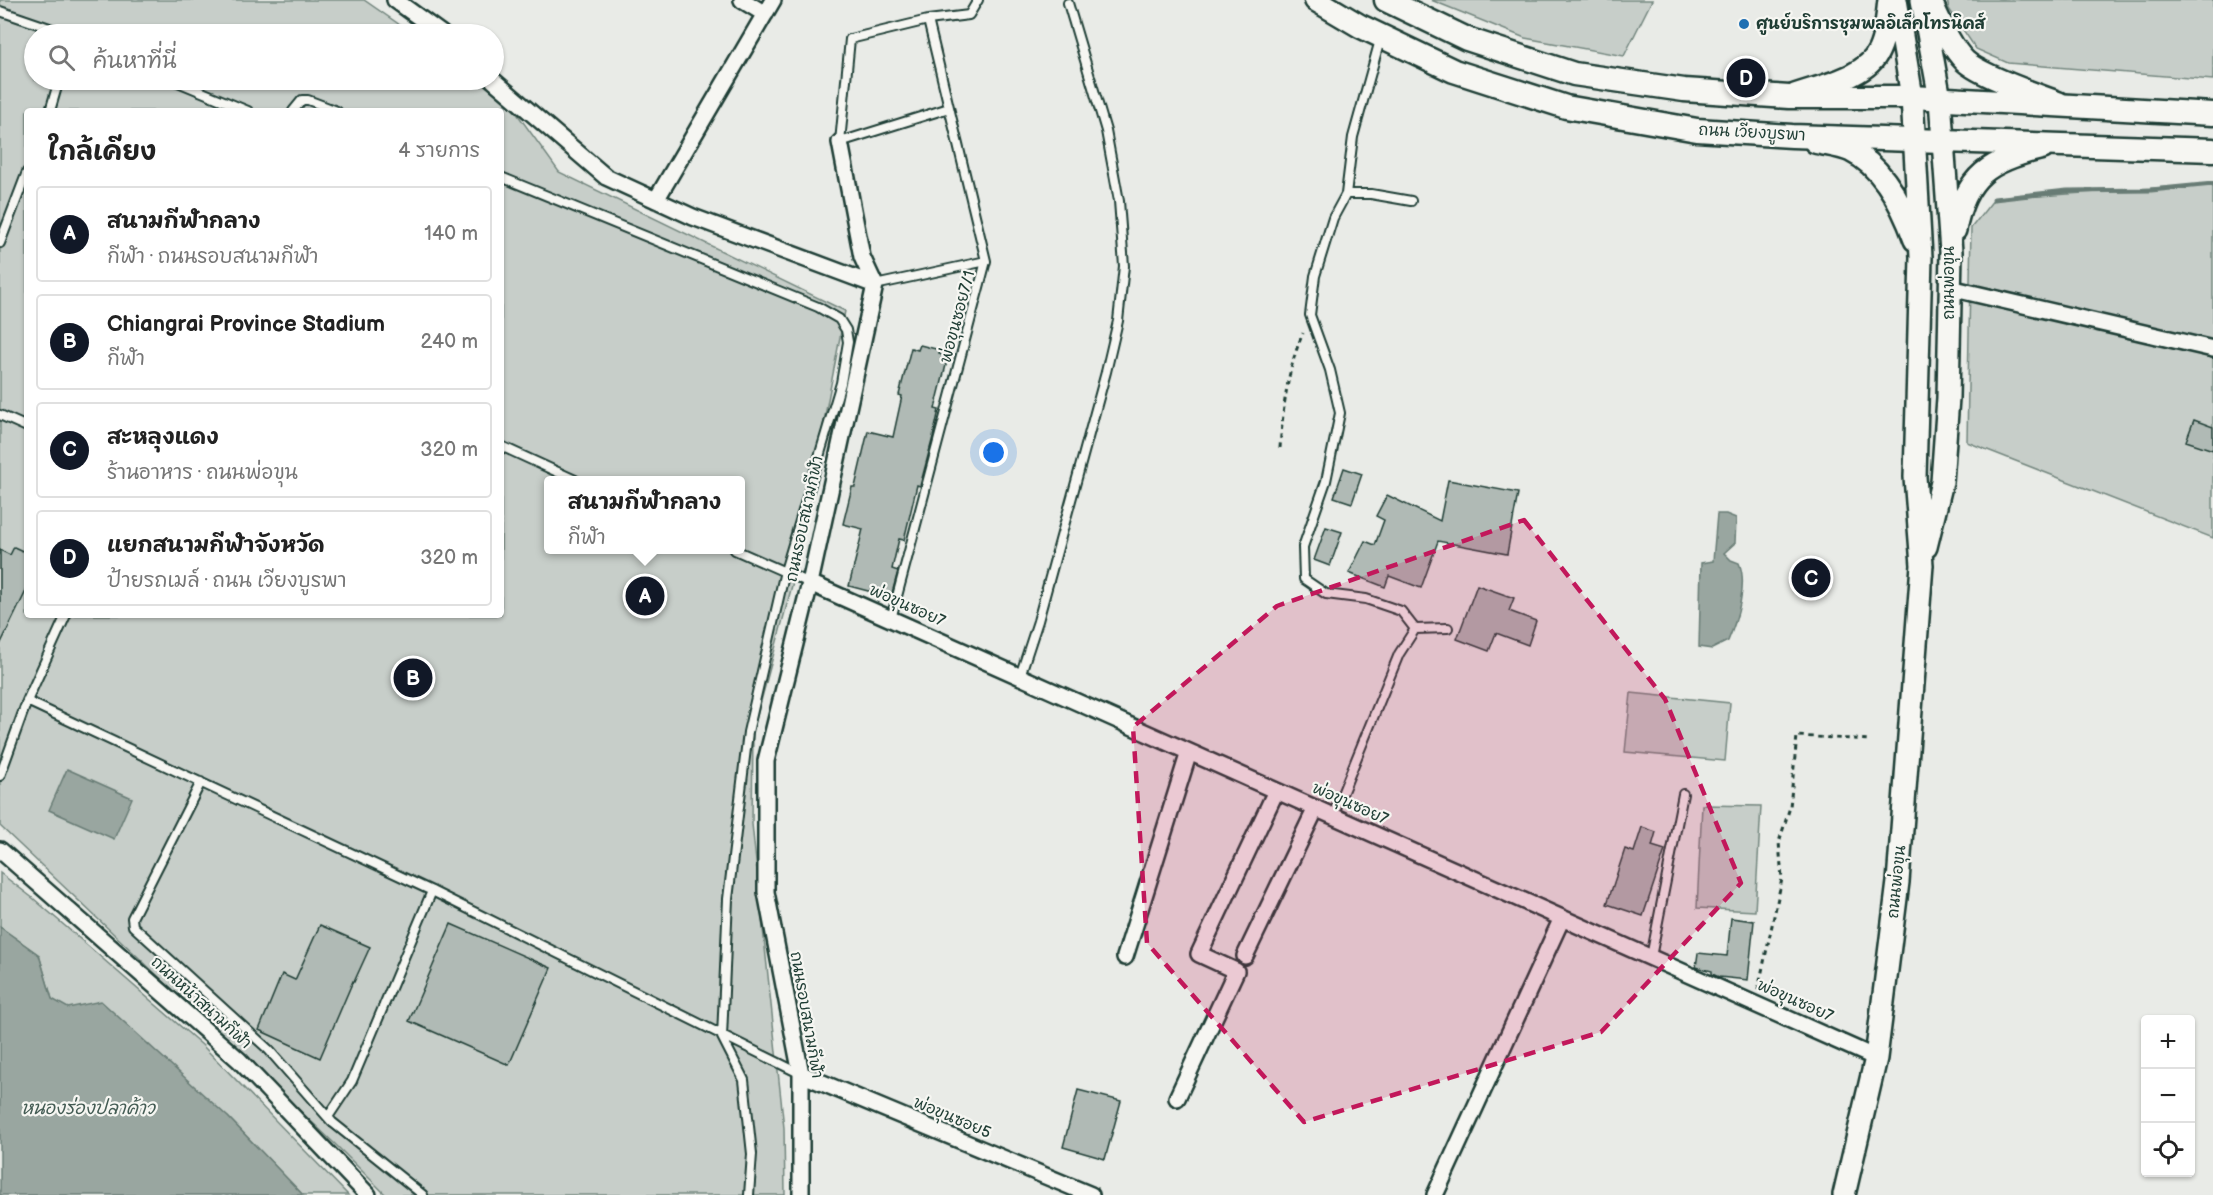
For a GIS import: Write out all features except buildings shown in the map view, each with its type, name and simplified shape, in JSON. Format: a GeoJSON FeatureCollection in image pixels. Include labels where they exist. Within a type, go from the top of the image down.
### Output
{"type":"FeatureCollection","features":[{"type":"Feature","properties":{"kind":"main road","name":"ถนน เวียงบูรพา"},"geometry":{"type":"LineString","coordinates":[[1316,0],[1381,36],[1454,71],[1566,107],[1697,130],[1792,136],[2213,150]]}},
{"type":"Feature","properties":{"kind":"main road"},"geometry":{"type":"LineString","coordinates":[[1386,0],[1467,39],[1575,74],[1684,90],[1789,97],[1912,97],[2213,114]]}},
{"type":"Feature","properties":{"kind":"main road"},"geometry":{"type":"LineString","coordinates":[[1789,97],[1862,71],[1878,53],[1886,30],[1889,0]]}},
{"type":"Feature","properties":{"kind":"main road","name":"ถนนพ่อขุน"},"geometry":{"type":"LineString","coordinates":[[1844,1195],[1876,1058],[1899,882],[1922,565],[1915,477],[1921,257],[1912,97],[1896,0]]}},
{"type":"Feature","properties":{"kind":"main road","name":"ถนนพ่อขุน"},"geometry":{"type":"LineString","coordinates":[[1922,0],[1940,99],[1950,252],[1948,398],[1942,483],[1922,565]]}},
{"type":"Feature","properties":{"kind":"main road"},"geometry":{"type":"LineString","coordinates":[[1930,0],[1966,62],[1980,71],[2064,106]]}},
{"type":"Feature","properties":{"kind":"main road"},"geometry":{"type":"LineString","coordinates":[[1792,136],[1851,151],[1875,169],[1892,192],[1907,220],[1921,257]]}},
{"type":"Feature","properties":{"kind":"main road"},"geometry":{"type":"LineString","coordinates":[[1950,252],[1958,212],[1971,186],[1990,167],[2012,155],[2061,144]]}},
{"type":"Feature","properties":{"kind":"street"},"geometry":{"type":"LineString","coordinates":[[395,0],[428,24]]}},
{"type":"Feature","properties":{"kind":"street"},"geometry":{"type":"LineString","coordinates":[[742,0],[765,14]]}},
{"type":"Feature","properties":{"kind":"street"},"geometry":{"type":"LineString","coordinates":[[656,200],[773,0]]}},
{"type":"Feature","properties":{"kind":"street"},"geometry":{"type":"LineString","coordinates":[[504,89],[606,177],[693,217],[874,285]]}},
{"type":"Feature","properties":{"kind":"street"},"geometry":{"type":"LineString","coordinates":[[840,142],[862,257],[874,285]]}},
{"type":"Feature","properties":{"kind":"street","name":"ถนนรอบสนามกีฬา"},"geometry":{"type":"LineString","coordinates":[[801,1195],[801,1074],[766,892],[766,761],[810,583],[874,285]]}},
{"type":"Feature","properties":{"kind":"street"},"geometry":{"type":"LineString","coordinates":[[1950,288],[2213,349]]}},
{"type":"Feature","properties":{"kind":"street","name":"พ่อขุนซอย7"},"geometry":{"type":"LineString","coordinates":[[810,583],[1876,1058]]}},
{"type":"Feature","properties":{"kind":"street"},"geometry":{"type":"LineString","coordinates":[[1125,957],[1189,752]]}},
{"type":"Feature","properties":{"kind":"street"},"geometry":{"type":"LineString","coordinates":[[1177,1098],[1236,971],[1199,954],[1276,791]]}},
{"type":"Feature","properties":{"kind":"street"},"geometry":{"type":"LineString","coordinates":[[1245,956],[1316,808]]}},
{"type":"Feature","properties":{"kind":"street","name":"ถนนหน้าสนามกีฬา"},"geometry":{"type":"LineString","coordinates":[[0,850],[239,1060],[368,1195]]}},
{"type":"Feature","properties":{"kind":"street"},"geometry":{"type":"LineString","coordinates":[[1435,1195],[1562,918]]}},
{"type":"Feature","properties":{"kind":"street","name":"พ่อขุนซอย5"},"geometry":{"type":"LineString","coordinates":[[801,1074],[1090,1195]]}},
{"type":"Feature","properties":{"kind":"lane"},"geometry":{"type":"LineString","coordinates":[[949,108],[840,142],[850,39],[928,21],[969,15],[978,0]]}},
{"type":"Feature","properties":{"kind":"lane"},"geometry":{"type":"LineString","coordinates":[[1020,676],[1038,621],[1106,372],[1118,321],[1124,266],[1119,201],[1106,131],[1068,3]]}},
{"type":"Feature","properties":{"kind":"lane"},"geometry":{"type":"LineString","coordinates":[[0,11],[38,24]]}},
{"type":"Feature","properties":{"kind":"lane","name":"พ่อขุนซอย7/1"},"geometry":{"type":"LineString","coordinates":[[891,619],[986,261],[928,21]]}},
{"type":"Feature","properties":{"kind":"lane"},"geometry":{"type":"LineString","coordinates":[[1381,36],[1353,137],[1346,194],[1333,218],[1315,276],[1310,315],[1330,370],[1340,413],[1326,481],[1303,547],[1304,579],[1326,594],[1366,599],[1401,611],[1415,628]]}},
{"type":"Feature","properties":{"kind":"lane"},"geometry":{"type":"LineString","coordinates":[[51,108],[56,90]]}},
{"type":"Feature","properties":{"kind":"lane"},"geometry":{"type":"LineString","coordinates":[[198,90],[241,108]]}},
{"type":"Feature","properties":{"kind":"lane"},"geometry":{"type":"LineString","coordinates":[[295,108],[302,100],[329,108]]}},
{"type":"Feature","properties":{"kind":"lane"},"geometry":{"type":"LineString","coordinates":[[504,178],[831,313],[839,319],[846,330],[848,342],[841,383],[785,571],[748,732],[728,899],[722,1037],[744,1080],[752,1154],[750,1195]]}},
{"type":"Feature","properties":{"kind":"lane"},"geometry":{"type":"LineString","coordinates":[[0,243],[24,180]]}},
{"type":"Feature","properties":{"kind":"lane"},"geometry":{"type":"LineString","coordinates":[[1346,194],[1371,194],[1411,201]]}},
{"type":"Feature","properties":{"kind":"lane"},"geometry":{"type":"LineString","coordinates":[[874,285],[986,261]]}},
{"type":"Feature","properties":{"kind":"lane"},"geometry":{"type":"LineString","coordinates":[[0,415],[24,426]]}},
{"type":"Feature","properties":{"kind":"lane"},"geometry":{"type":"LineString","coordinates":[[504,447],[566,476]]}},
{"type":"Feature","properties":{"kind":"lane"},"geometry":{"type":"LineString","coordinates":[[745,553],[810,583]]}},
{"type":"Feature","properties":{"kind":"lane"},"geometry":{"type":"LineString","coordinates":[[0,776],[27,701],[65,618]]}},
{"type":"Feature","properties":{"kind":"lane"},"geometry":{"type":"LineString","coordinates":[[1415,628],[1448,628]]}},
{"type":"Feature","properties":{"kind":"lane"},"geometry":{"type":"LineString","coordinates":[[1333,816],[1399,654],[1415,628]]}},
{"type":"Feature","properties":{"kind":"lane"},"geometry":{"type":"LineString","coordinates":[[27,701],[432,891],[722,1037],[801,1074]]}},
{"type":"Feature","properties":{"kind":"lane"},"geometry":{"type":"LineString","coordinates":[[201,782],[132,918],[133,926],[269,1050],[328,1117],[423,1195]]}},
{"type":"Feature","properties":{"kind":"lane"},"geometry":{"type":"LineString","coordinates":[[1651,957],[1683,794]]}},
{"type":"Feature","properties":{"kind":"lane"},"geometry":{"type":"LineString","coordinates":[[328,1117],[352,1081],[432,891]]}},
{"type":"Feature","properties":{"kind":"path"},"geometry":{"type":"LineString","coordinates":[[1280,448],[1287,380],[1296,348],[1310,315]]}},
{"type":"Feature","properties":{"kind":"path"},"geometry":{"type":"LineString","coordinates":[[1755,1004],[1767,958],[1782,879],[1779,842],[1790,807],[1797,736],[1869,740]]}},
{"type":"Feature","properties":{"kind":"highlighted area"},"geometry":{"type":"Polygon","coordinates":[[[1524,520],[1665,699],[1741,883],[1601,1032],[1304,1122],[1147,943],[1133,727],[1277,606],[1524,520]]]}},
{"type":"Feature","properties":{"kind":"shaded area"},"geometry":{"type":"Polygon","coordinates":[[[0,0],[364,0],[399,24],[24,24],[24,90],[492,90],[508,101],[559,172],[845,311],[794,578],[753,731],[752,824],[784,1128],[785,1195],[386,1195],[0,826],[0,0]]]}},
{"type":"Feature","properties":{"kind":"shaded area"},"geometry":{"type":"Polygon","coordinates":[[[1431,0],[1652,0],[1624,56],[1525,38],[1431,0]]]}},
{"type":"Feature","properties":{"kind":"shaded area"},"geometry":{"type":"Polygon","coordinates":[[[1947,0],[2213,0],[2213,80],[2008,63],[1976,49],[1949,9],[1947,0]]]}},
{"type":"Feature","properties":{"kind":"shaded area"},"geometry":{"type":"Polygon","coordinates":[[[2213,184],[2213,538],[1967,442],[1971,228],[1994,199],[2213,184]]]}},
{"type":"Feature","properties":{"kind":"shaded area"},"geometry":{"type":"Polygon","coordinates":[[[1631,693],[1730,703],[1725,761],[1625,752],[1631,693]]]}},
{"type":"Feature","properties":{"kind":"shaded area"},"geometry":{"type":"Polygon","coordinates":[[[1702,805],[1761,806],[1755,911],[1697,908],[1702,805]]]}},
{"type":"Feature","properties":{"kind":"shaded area"},"geometry":{"type":"Polygon","coordinates":[[[0,873],[34,899],[202,1045],[348,1195],[303,1195],[228,1117],[52,999],[39,955],[0,927],[0,873]]]}},
{"type":"Feature","properties":{"kind":"water"},"geometry":{"type":"Polygon","coordinates":[[[1717,514],[1726,514],[1736,518],[1735,543],[1724,553],[1731,560],[1739,563],[1742,591],[1738,613],[1728,641],[1712,649],[1699,647],[1701,563],[1713,561],[1717,514]]]}},
{"type":"Feature","properties":{"kind":"water"},"geometry":{"type":"Polygon","coordinates":[[[67,769],[132,798],[114,839],[49,810],[67,769]]]}},
{"type":"Feature","properties":{"kind":"water","name":"หนองร่องปลาค้าว"},"geometry":{"type":"Polygon","coordinates":[[[0,927],[39,955],[52,999],[68,1008],[101,1001],[228,1117],[303,1195],[0,1195],[0,927]]]}},
{"type":"Feature","properties":{"kind":"waterway"},"geometry":{"type":"LineString","coordinates":[[1994,199],[2067,191],[2151,190],[2213,184]]}},
{"type":"Feature","properties":{"kind":"place","name":"ศูนย์บริการชุมพลอิเล็คโทรนิคส์"},"geometry":{"type":"Point","coordinates":[1744,24]}},
{"type":"Feature","properties":{"kind":"place","name":"แยกสนามกีฬาจังหวัด"},"geometry":{"type":"Point","coordinates":[1746,78]}},
{"type":"Feature","properties":{"kind":"place","name":"สะหลุงแดง"},"geometry":{"type":"Point","coordinates":[1811,578]}},
{"type":"Feature","properties":{"kind":"place","name":"สนามกีฬากลาง"},"geometry":{"type":"Point","coordinates":[645,596]}},
{"type":"Feature","properties":{"kind":"place","name":"Chiangrai Province Stadium"},"geometry":{"type":"Point","coordinates":[413,678]}}]}
